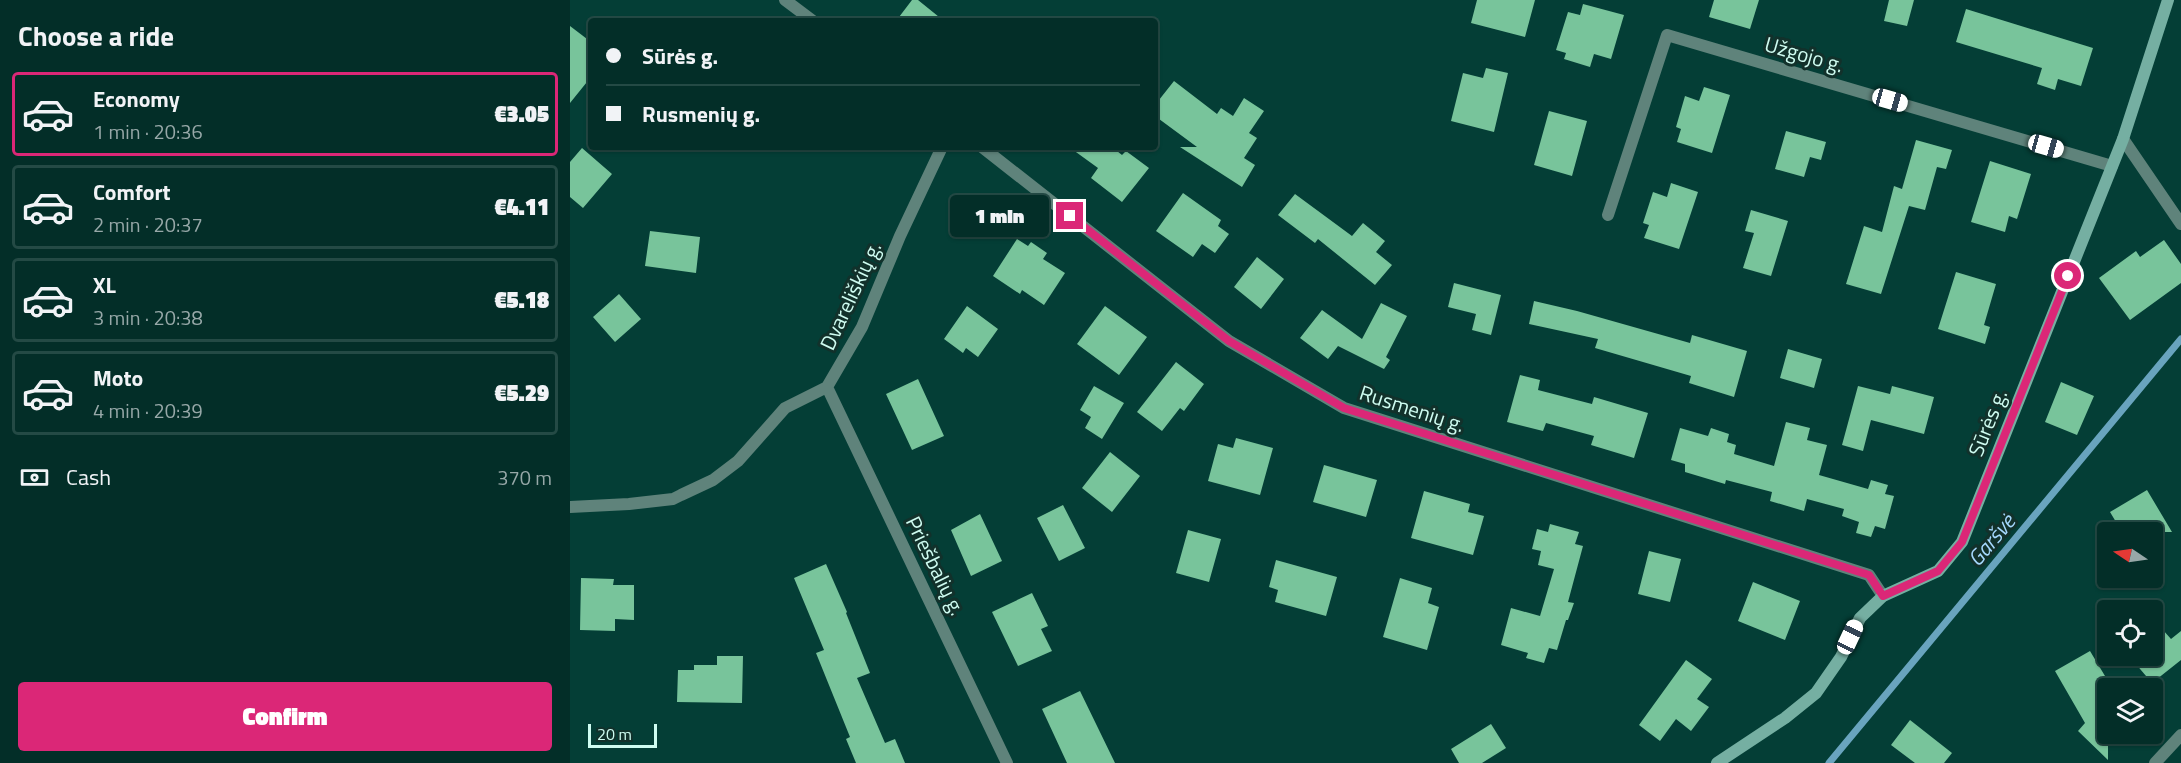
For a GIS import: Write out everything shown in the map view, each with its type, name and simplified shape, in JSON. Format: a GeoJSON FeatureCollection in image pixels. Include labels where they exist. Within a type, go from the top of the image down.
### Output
{"type":"FeatureCollection","features":[{"type":"Feature","properties":{"kind":"street"},"geometry":{"type":"LineString","coordinates":[[785,0],[809,18]]}},
{"type":"Feature","properties":{"kind":"street","name":"Sūrės g."},"geometry":{"type":"LineString","coordinates":[[1717,763],[1785,718],[1816,693],[1841,657],[1860,618],[1883,596],[1938,571],[1962,542],[2112,166],[2168,0]]}},
{"type":"Feature","properties":{"kind":"street","name":"Užgojo g."},"geometry":{"type":"LineString","coordinates":[[1608,215],[1667,35],[2112,166]]}},
{"type":"Feature","properties":{"kind":"street"},"geometry":{"type":"LineString","coordinates":[[2122,139],[2181,224]]}},
{"type":"Feature","properties":{"kind":"street","name":"Dvareliškių g."},"geometry":{"type":"LineString","coordinates":[[828,387],[862,327],[900,236],[941,150]]}},
{"type":"Feature","properties":{"kind":"street","name":"Rusmenių g."},"geometry":{"type":"LineString","coordinates":[[986,150],[1229,341],[1344,408],[1869,575],[1883,596]]}},
{"type":"Feature","properties":{"kind":"street"},"geometry":{"type":"LineString","coordinates":[[570,507],[673,499],[713,480],[738,461],[785,408],[828,387]]}},
{"type":"Feature","properties":{"kind":"street","name":"Priešbalių g."},"geometry":{"type":"LineString","coordinates":[[828,387],[1007,763]]}},
{"type":"Feature","properties":{"kind":"street"},"geometry":{"type":"LineString","coordinates":[[2155,763],[2181,735]]}},
{"type":"Feature","properties":{"kind":"building"},"geometry":{"type":"Polygon","coordinates":[[[912,0],[918,0],[940,18],[898,18],[912,0]]]}},
{"type":"Feature","properties":{"kind":"building"},"geometry":{"type":"Polygon","coordinates":[[[1477,0],[1535,0],[1525,37],[1471,23],[1477,0]]]}},
{"type":"Feature","properties":{"kind":"building"},"geometry":{"type":"Polygon","coordinates":[[[1714,0],[1759,0],[1750,29],[1709,17],[1714,0]]]}},
{"type":"Feature","properties":{"kind":"building"},"geometry":{"type":"Polygon","coordinates":[[[1889,0],[1914,0],[1907,26],[1884,21],[1889,0]]]}},
{"type":"Feature","properties":{"kind":"building"},"geometry":{"type":"Polygon","coordinates":[[[1583,4],[1624,15],[1611,59],[1594,54],[1590,67],[1564,59],[1566,53],[1556,50],[1568,12],[1580,15],[1583,4]]]}},
{"type":"Feature","properties":{"kind":"building"},"geometry":{"type":"Polygon","coordinates":[[[1966,9],[2093,48],[2081,86],[2058,79],[2055,90],[2037,84],[2042,68],[1956,42],[1966,9]]]}},
{"type":"Feature","properties":{"kind":"building"},"geometry":{"type":"Polygon","coordinates":[[[570,26],[588,40],[588,81],[570,103],[570,26]]]}},
{"type":"Feature","properties":{"kind":"building"},"geometry":{"type":"Polygon","coordinates":[[[1486,68],[1508,73],[1494,132],[1451,121],[1463,73],[1483,78],[1486,68]]]}},
{"type":"Feature","properties":{"kind":"building"},"geometry":{"type":"Polygon","coordinates":[[[1174,81],[1217,114],[1221,108],[1233,116],[1244,98],[1264,111],[1249,133],[1257,138],[1244,158],[1255,165],[1242,187],[1180,147],[1197,147],[1158,118],[1158,101],[1174,81]]]}},
{"type":"Feature","properties":{"kind":"building"},"geometry":{"type":"Polygon","coordinates":[[[1704,87],[1730,95],[1712,153],[1677,142],[1681,129],[1676,127],[1685,96],[1699,101],[1704,87]]]}},
{"type":"Feature","properties":{"kind":"building"},"geometry":{"type":"Polygon","coordinates":[[[1549,111],[1587,121],[1572,176],[1534,165],[1549,111]]]}},
{"type":"Feature","properties":{"kind":"building"},"geometry":{"type":"Polygon","coordinates":[[[1786,131],[1826,142],[1821,160],[1810,157],[1804,177],[1775,169],[1786,131]]]}},
{"type":"Feature","properties":{"kind":"building"},"geometry":{"type":"Polygon","coordinates":[[[1916,140],[1952,150],[1946,169],[1937,167],[1925,210],[1909,206],[1881,294],[1846,284],[1864,226],[1882,232],[1894,186],[1902,189],[1916,140]]]}},
{"type":"Feature","properties":{"kind":"building"},"geometry":{"type":"Polygon","coordinates":[[[582,148],[612,174],[583,208],[570,197],[570,162],[582,148]]]}},
{"type":"Feature","properties":{"kind":"building"},"geometry":{"type":"Polygon","coordinates":[[[1073,150],[1116,150],[1122,155],[1126,151],[1149,168],[1122,202],[1091,178],[1098,168],[1073,150]]]}},
{"type":"Feature","properties":{"kind":"building"},"geometry":{"type":"Polygon","coordinates":[[[1990,161],[2031,174],[2017,219],[2009,216],[2005,232],[1971,222],[1990,161]]]}},
{"type":"Feature","properties":{"kind":"building"},"geometry":{"type":"Polygon","coordinates":[[[1671,183],[1698,192],[1679,249],[1644,238],[1649,225],[1643,223],[1653,192],[1667,197],[1671,183]]]}},
{"type":"Feature","properties":{"kind":"building"},"geometry":{"type":"Polygon","coordinates":[[[1183,193],[1221,220],[1218,226],[1229,234],[1215,253],[1202,244],[1193,257],[1156,231],[1183,193]]]}},
{"type":"Feature","properties":{"kind":"building"},"geometry":{"type":"Polygon","coordinates":[[[1295,194],[1352,236],[1363,223],[1385,241],[1376,252],[1392,265],[1375,285],[1318,239],[1315,243],[1278,215],[1295,194]]]}},
{"type":"Feature","properties":{"kind":"building"},"geometry":{"type":"Polygon","coordinates":[[[1751,210],[1788,221],[1771,276],[1743,268],[1754,233],[1745,231],[1751,210]]]}},
{"type":"Feature","properties":{"kind":"building"},"geometry":{"type":"Polygon","coordinates":[[[650,231],[700,237],[696,273],[645,266],[650,231]]]}},
{"type":"Feature","properties":{"kind":"building"},"geometry":{"type":"Polygon","coordinates":[[[1017,239],[1028,246],[1031,242],[1047,253],[1043,259],[1065,273],[1044,305],[1022,290],[1020,294],[993,276],[1017,239]]]}},
{"type":"Feature","properties":{"kind":"building"},"geometry":{"type":"Polygon","coordinates":[[[2164,240],[2181,264],[2181,283],[2130,320],[2099,278],[2136,251],[2140,257],[2164,240]]]}},
{"type":"Feature","properties":{"kind":"building"},"geometry":{"type":"Polygon","coordinates":[[[1257,257],[1284,279],[1261,309],[1234,287],[1257,257]]]}},
{"type":"Feature","properties":{"kind":"building"},"geometry":{"type":"Polygon","coordinates":[[[1956,272],[1996,284],[1984,325],[1990,327],[1985,344],[1938,329],[1956,272]]]}},
{"type":"Feature","properties":{"kind":"building"},"geometry":{"type":"Polygon","coordinates":[[[1454,283],[1501,295],[1491,335],[1472,330],[1476,314],[1448,307],[1454,283]]]}},
{"type":"Feature","properties":{"kind":"building"},"geometry":{"type":"Polygon","coordinates":[[[619,294],[641,319],[615,342],[593,317],[619,294]]]}},
{"type":"Feature","properties":{"kind":"building"},"geometry":{"type":"Polygon","coordinates":[[[1534,301],[1690,343],[1692,335],[1747,351],[1734,397],[1689,383],[1691,376],[1595,348],[1598,339],[1529,324],[1534,301]]]}},
{"type":"Feature","properties":{"kind":"building"},"geometry":{"type":"Polygon","coordinates":[[[1381,303],[1407,316],[1386,357],[1390,360],[1384,369],[1338,346],[1328,359],[1300,338],[1322,310],[1362,339],[1381,303]]]}},
{"type":"Feature","properties":{"kind":"building"},"geometry":{"type":"Polygon","coordinates":[[[967,306],[998,329],[978,357],[966,348],[963,353],[944,339],[967,306]]]}},
{"type":"Feature","properties":{"kind":"building"},"geometry":{"type":"Polygon","coordinates":[[[1105,306],[1147,337],[1119,375],[1077,344],[1105,306]]]}},
{"type":"Feature","properties":{"kind":"building"},"geometry":{"type":"Polygon","coordinates":[[[1788,349],[1822,359],[1814,388],[1780,378],[1788,349]]]}},
{"type":"Feature","properties":{"kind":"building"},"geometry":{"type":"Polygon","coordinates":[[[1176,362],[1204,384],[1184,411],[1180,408],[1162,431],[1137,412],[1176,362]]]}},
{"type":"Feature","properties":{"kind":"building"},"geometry":{"type":"Polygon","coordinates":[[[1520,375],[1540,380],[1538,390],[1592,404],[1594,397],[1648,413],[1634,458],[1591,445],[1594,436],[1546,423],[1543,431],[1507,422],[1520,375]]]}},
{"type":"Feature","properties":{"kind":"building"},"geometry":{"type":"Polygon","coordinates":[[[918,379],[944,436],[912,450],[886,394],[918,379]]]}},
{"type":"Feature","properties":{"kind":"building"},"geometry":{"type":"Polygon","coordinates":[[[2061,382],[2094,396],[2077,435],[2045,422],[2061,382]]]}},
{"type":"Feature","properties":{"kind":"building"},"geometry":{"type":"Polygon","coordinates":[[[1094,386],[1124,403],[1102,439],[1085,428],[1091,417],[1080,410],[1094,386]]]}},
{"type":"Feature","properties":{"kind":"building"},"geometry":{"type":"Polygon","coordinates":[[[1858,386],[1890,394],[1892,386],[1934,397],[1924,434],[1871,420],[1863,451],[1842,445],[1858,386]]]}},
{"type":"Feature","properties":{"kind":"building"},"geometry":{"type":"Polygon","coordinates":[[[1786,422],[1810,428],[1807,440],[1827,445],[1819,475],[1868,489],[1871,480],[1888,485],[1885,494],[1894,496],[1885,529],[1875,526],[1871,537],[1856,533],[1859,522],[1842,516],[1844,509],[1807,499],[1804,511],[1770,501],[1772,492],[1726,480],[1725,484],[1685,472],[1685,464],[1671,460],[1680,428],[1708,436],[1711,428],[1729,434],[1727,442],[1736,445],[1734,454],[1774,466],[1786,422]]]}},
{"type":"Feature","properties":{"kind":"building"},"geometry":{"type":"Polygon","coordinates":[[[1236,438],[1273,448],[1260,495],[1208,481],[1218,444],[1233,448],[1236,438]]]}},
{"type":"Feature","properties":{"kind":"building"},"geometry":{"type":"Polygon","coordinates":[[[1110,452],[1140,476],[1112,512],[1082,488],[1110,452]]]}},
{"type":"Feature","properties":{"kind":"building"},"geometry":{"type":"Polygon","coordinates":[[[1324,465],[1377,480],[1366,517],[1313,502],[1324,465]]]}},
{"type":"Feature","properties":{"kind":"building"},"geometry":{"type":"Polygon","coordinates":[[[2147,490],[2172,532],[2163,532],[2163,522],[2116,522],[2110,512],[2147,490]]]}},
{"type":"Feature","properties":{"kind":"building"},"geometry":{"type":"Polygon","coordinates":[[[1424,491],[1470,504],[1468,512],[1484,516],[1473,555],[1411,538],[1424,491]]]}},
{"type":"Feature","properties":{"kind":"building"},"geometry":{"type":"Polygon","coordinates":[[[1063,505],[1085,548],[1059,561],[1037,518],[1063,505]]]}},
{"type":"Feature","properties":{"kind":"building"},"geometry":{"type":"Polygon","coordinates":[[[980,514],[1002,561],[971,576],[951,530],[980,514]]]}},
{"type":"Feature","properties":{"kind":"building"},"geometry":{"type":"Polygon","coordinates":[[[1550,524],[1579,532],[1575,544],[1583,546],[1568,602],[1574,603],[1557,650],[1549,648],[1544,663],[1526,658],[1528,653],[1501,645],[1511,608],[1540,616],[1554,569],[1538,565],[1541,551],[1532,549],[1537,529],[1548,532],[1550,524]]]}},
{"type":"Feature","properties":{"kind":"building"},"geometry":{"type":"Polygon","coordinates":[[[1188,530],[1221,539],[1209,582],[1176,573],[1188,530]]]}},
{"type":"Feature","properties":{"kind":"building"},"geometry":{"type":"Polygon","coordinates":[[[1649,551],[1681,559],[1670,602],[1638,594],[1649,551]]]}},
{"type":"Feature","properties":{"kind":"building"},"geometry":{"type":"Polygon","coordinates":[[[1276,560],[1337,577],[1326,616],[1275,602],[1278,590],[1269,587],[1276,560]]]}},
{"type":"Feature","properties":{"kind":"building"},"geometry":{"type":"Polygon","coordinates":[[[826,564],[870,673],[857,678],[885,743],[895,739],[905,763],[856,763],[846,739],[850,737],[816,653],[824,650],[794,578],[826,564]]]}},
{"type":"Feature","properties":{"kind":"building"},"geometry":{"type":"Polygon","coordinates":[[[581,578],[614,579],[613,585],[634,585],[634,620],[615,619],[615,631],[580,630],[581,578]]]}},
{"type":"Feature","properties":{"kind":"building"},"geometry":{"type":"Polygon","coordinates":[[[1400,578],[1432,588],[1428,603],[1439,607],[1427,650],[1383,637],[1400,578]]]}},
{"type":"Feature","properties":{"kind":"building"},"geometry":{"type":"Polygon","coordinates":[[[1753,582],[1800,601],[1785,640],[1738,621],[1753,582]]]}},
{"type":"Feature","properties":{"kind":"building"},"geometry":{"type":"Polygon","coordinates":[[[1032,593],[1048,626],[1041,629],[1052,651],[1018,666],[992,612],[1032,593]]]}},
{"type":"Feature","properties":{"kind":"building"},"geometry":{"type":"Polygon","coordinates":[[[2163,630],[2171,639],[2181,631],[2181,660],[2158,678],[2148,678],[2138,666],[2163,666],[2163,630]]]}},
{"type":"Feature","properties":{"kind":"building"},"geometry":{"type":"Polygon","coordinates":[[[2090,651],[2106,678],[2097,678],[2097,744],[2108,744],[2108,760],[2078,731],[2085,723],[2055,671],[2090,651]]]}},
{"type":"Feature","properties":{"kind":"building"},"geometry":{"type":"Polygon","coordinates":[[[717,656],[743,656],[742,703],[677,702],[678,670],[694,670],[694,665],[717,665],[717,656]]]}},
{"type":"Feature","properties":{"kind":"building"},"geometry":{"type":"Polygon","coordinates":[[[1686,660],[1712,679],[1697,699],[1709,707],[1691,731],[1676,719],[1660,741],[1639,725],[1686,660]]]}},
{"type":"Feature","properties":{"kind":"building"},"geometry":{"type":"Polygon","coordinates":[[[1080,691],[1115,763],[1067,763],[1042,709],[1080,691]]]}},
{"type":"Feature","properties":{"kind":"building"},"geometry":{"type":"Polygon","coordinates":[[[1910,720],[1952,753],[1944,763],[1915,763],[1891,745],[1910,720]]]}},
{"type":"Feature","properties":{"kind":"building"},"geometry":{"type":"Polygon","coordinates":[[[1491,724],[1506,748],[1482,763],[1459,763],[1451,749],[1491,724]]]}},
{"type":"Feature","properties":{"kind":"waterway","name":"Garšvė"},"geometry":{"type":"LineString","coordinates":[[1829,763],[2181,339]]}},
{"type":"Feature","properties":{"kind":"route"},"geometry":{"type":"LineString","coordinates":[[1070,216],[1229,341],[1344,408],[1869,575],[1883,596],[1938,571],[1962,542],[2068,276]]}}]}
